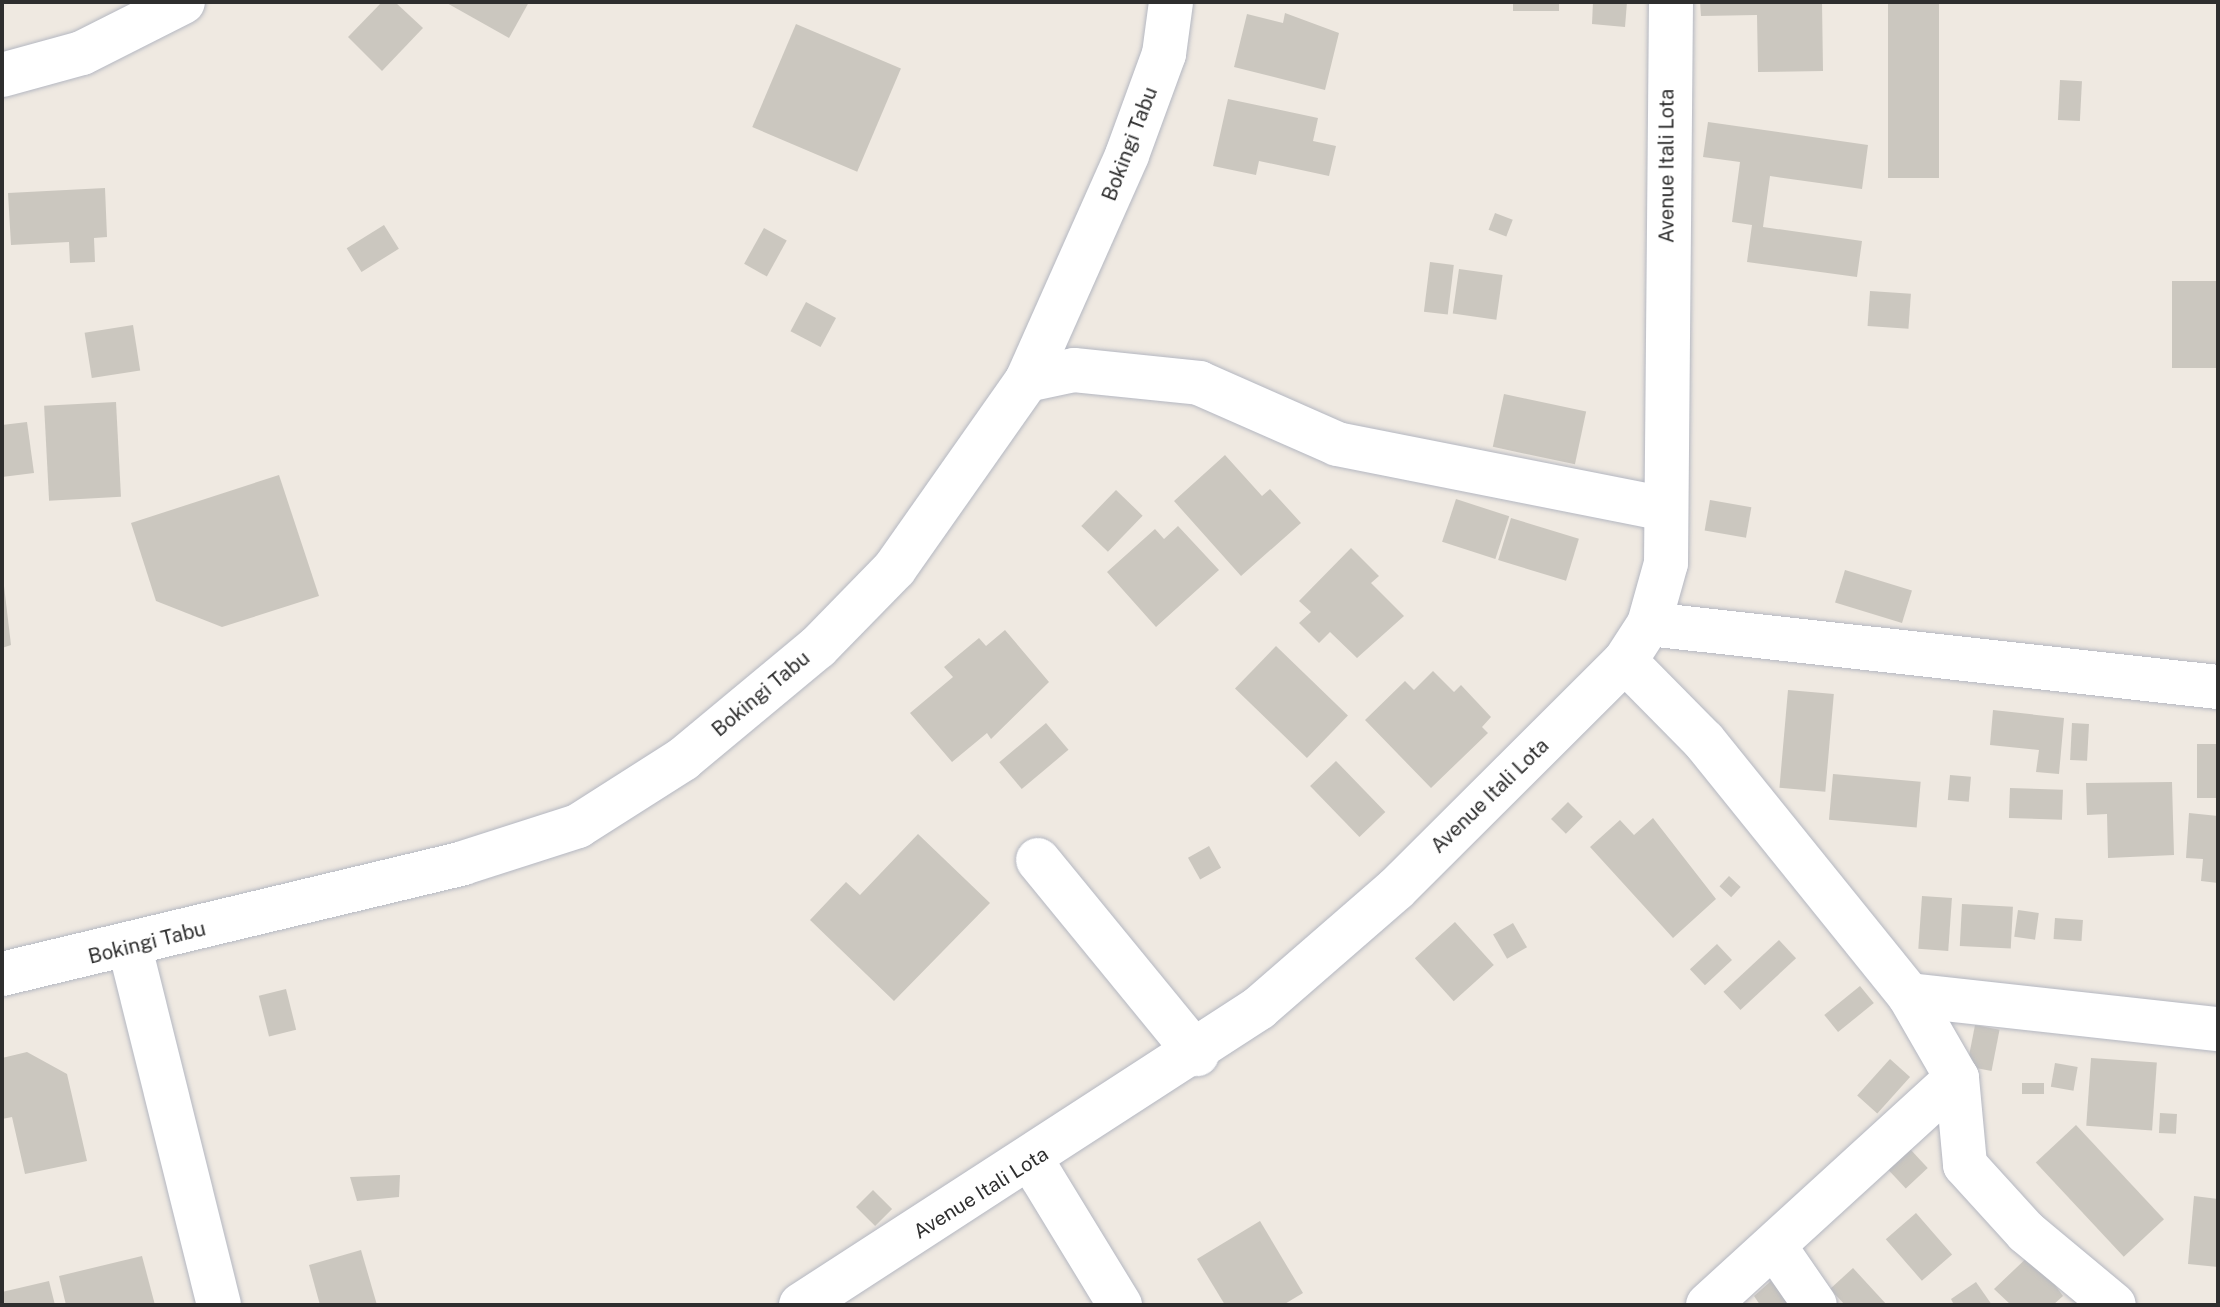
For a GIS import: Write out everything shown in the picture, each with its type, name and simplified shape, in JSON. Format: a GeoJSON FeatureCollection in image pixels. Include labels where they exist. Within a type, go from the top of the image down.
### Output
{"type":"FeatureCollection","features":[{"type":"Feature","properties":{"kind":"street"},"geometry":{"type":"LineString","coordinates":[[2,75],[82,53],[183,2]]}},
{"type":"Feature","properties":{"kind":"street","name":"Bokingi Tabu"},"geometry":{"type":"LineString","coordinates":[[2,974],[130,948],[578,826],[683,759],[818,647],[895,568],[1027,380],[1127,155],[1164,54],[1171,2]]}},
{"type":"Feature","properties":{"kind":"street","name":"Avenue Itali Lota"},"geometry":{"type":"LineString","coordinates":[[801,1305],[1197,1054],[1396,889],[1625,661],[1649,624],[1666,563],[1671,2]]}},
{"type":"Feature","properties":{"kind":"street"},"geometry":{"type":"LineString","coordinates":[[1027,380],[1074,370],[1199,383],[1337,444],[1665,509]]}},
{"type":"Feature","properties":{"kind":"street"},"geometry":{"type":"LineString","coordinates":[[1649,624],[2218,687]]}},
{"type":"Feature","properties":{"kind":"street"},"geometry":{"type":"LineString","coordinates":[[1625,661],[1704,741],[1909,995],[1957,1078],[1965,1165],[2026,1232],[2114,1305]]}},
{"type":"Feature","properties":{"kind":"street"},"geometry":{"type":"LineString","coordinates":[[1038,860],[1197,1054]]}},
{"type":"Feature","properties":{"kind":"street"},"geometry":{"type":"LineString","coordinates":[[130,948],[219,1305]]}},
{"type":"Feature","properties":{"kind":"street"},"geometry":{"type":"LineString","coordinates":[[1909,995],[2218,1029]]}},
{"type":"Feature","properties":{"kind":"street"},"geometry":{"type":"LineString","coordinates":[[1708,1305],[1957,1078]]}},
{"type":"Feature","properties":{"kind":"street"},"geometry":{"type":"LineString","coordinates":[[1032,1161],[1120,1305]]}},
{"type":"Feature","properties":{"kind":"street"},"geometry":{"type":"LineString","coordinates":[[1775,1247],[1815,1305]]}},
{"type":"Feature","properties":{"kind":"building"},"geometry":{"type":"Polygon","coordinates":[[[382,2],[395,2],[423,28],[382,71],[348,37],[382,2]]]}},
{"type":"Feature","properties":{"kind":"building"},"geometry":{"type":"Polygon","coordinates":[[[445,2],[529,2],[509,38],[445,2]]]}},
{"type":"Feature","properties":{"kind":"building"},"geometry":{"type":"Polygon","coordinates":[[[1513,2],[1559,2],[1559,11],[1513,11],[1513,2]]]}},
{"type":"Feature","properties":{"kind":"building"},"geometry":{"type":"Polygon","coordinates":[[[1593,2],[1627,2],[1625,27],[1592,24],[1593,2]]]}},
{"type":"Feature","properties":{"kind":"building"},"geometry":{"type":"Polygon","coordinates":[[[1700,2],[1822,2],[1823,71],[1758,72],[1757,15],[1701,16],[1700,2]]]}},
{"type":"Feature","properties":{"kind":"building"},"geometry":{"type":"Polygon","coordinates":[[[1888,2],[1939,2],[1939,178],[1888,178],[1888,2]]]}},
{"type":"Feature","properties":{"kind":"building"},"geometry":{"type":"Polygon","coordinates":[[[1285,13],[1339,33],[1325,90],[1234,67],[1247,14],[1283,23],[1285,13]]]}},
{"type":"Feature","properties":{"kind":"building"},"geometry":{"type":"Polygon","coordinates":[[[796,24],[901,69],[857,172],[752,127],[796,24]]]}},
{"type":"Feature","properties":{"kind":"building"},"geometry":{"type":"Polygon","coordinates":[[[2060,80],[2082,81],[2080,121],[2058,120],[2060,80]]]}},
{"type":"Feature","properties":{"kind":"building"},"geometry":{"type":"Polygon","coordinates":[[[1228,99],[1318,118],[1313,141],[1336,146],[1329,176],[1259,161],[1256,175],[1213,166],[1228,99]]]}},
{"type":"Feature","properties":{"kind":"building"},"geometry":{"type":"Polygon","coordinates":[[[1708,122],[1868,145],[1862,189],[1770,176],[1763,227],[1862,241],[1857,277],[1747,262],[1752,225],[1732,222],[1740,162],[1703,157],[1708,122]]]}},
{"type":"Feature","properties":{"kind":"building"},"geometry":{"type":"Polygon","coordinates":[[[105,188],[107,237],[94,238],[95,262],[70,263],[69,242],[11,245],[8,193],[105,188]]]}},
{"type":"Feature","properties":{"kind":"building"},"geometry":{"type":"Polygon","coordinates":[[[1495,213],[1513,220],[1506,237],[1489,230],[1495,213]]]}},
{"type":"Feature","properties":{"kind":"building"},"geometry":{"type":"Polygon","coordinates":[[[384,225],[399,249],[362,272],[347,248],[384,225]]]}},
{"type":"Feature","properties":{"kind":"building"},"geometry":{"type":"Polygon","coordinates":[[[764,228],[787,241],[767,276],[744,264],[764,228]]]}},
{"type":"Feature","properties":{"kind":"building"},"geometry":{"type":"Polygon","coordinates":[[[1430,262],[1454,265],[1448,315],[1424,312],[1430,262]]]}},
{"type":"Feature","properties":{"kind":"building"},"geometry":{"type":"Polygon","coordinates":[[[1459,269],[1503,275],[1496,320],[1453,314],[1459,269]]]}},
{"type":"Feature","properties":{"kind":"building"},"geometry":{"type":"Polygon","coordinates":[[[2172,281],[2218,281],[2218,368],[2172,368],[2172,281]]]}},
{"type":"Feature","properties":{"kind":"building"},"geometry":{"type":"Polygon","coordinates":[[[1870,291],[1911,294],[1908,329],[1868,326],[1870,291]]]}},
{"type":"Feature","properties":{"kind":"building"},"geometry":{"type":"Polygon","coordinates":[[[806,302],[836,318],[821,347],[791,331],[806,302]]]}},
{"type":"Feature","properties":{"kind":"building"},"geometry":{"type":"Polygon","coordinates":[[[133,325],[140,370],[92,378],[85,333],[133,325]]]}},
{"type":"Feature","properties":{"kind":"building"},"geometry":{"type":"Polygon","coordinates":[[[1504,394],[1586,411],[1575,464],[1493,447],[1504,394]]]}},
{"type":"Feature","properties":{"kind":"building"},"geometry":{"type":"Polygon","coordinates":[[[116,402],[121,497],[49,501],[44,406],[116,402]]]}},
{"type":"Feature","properties":{"kind":"building"},"geometry":{"type":"Polygon","coordinates":[[[27,422],[34,473],[2,477],[2,425],[27,422]]]}},
{"type":"Feature","properties":{"kind":"building"},"geometry":{"type":"Polygon","coordinates":[[[1225,455],[1262,496],[1270,489],[1301,523],[1241,576],[1174,501],[1225,455]]]}},
{"type":"Feature","properties":{"kind":"building"},"geometry":{"type":"Polygon","coordinates":[[[279,475],[319,596],[222,627],[156,601],[131,523],[279,475]]]}},
{"type":"Feature","properties":{"kind":"building"},"geometry":{"type":"Polygon","coordinates":[[[1116,490],[1143,516],[1108,552],[1081,526],[1116,490]]]}},
{"type":"Feature","properties":{"kind":"building"},"geometry":{"type":"Polygon","coordinates":[[[1456,499],[1509,516],[1495,559],[1442,542],[1456,499]]]}},
{"type":"Feature","properties":{"kind":"building"},"geometry":{"type":"Polygon","coordinates":[[[1710,500],[1751,507],[1746,538],[1705,531],[1710,500]]]}},
{"type":"Feature","properties":{"kind":"building"},"geometry":{"type":"Polygon","coordinates":[[[1511,518],[1579,539],[1566,581],[1498,560],[1511,518]]]}},
{"type":"Feature","properties":{"kind":"building"},"geometry":{"type":"Polygon","coordinates":[[[1178,526],[1219,570],[1156,627],[1107,572],[1155,529],[1164,539],[1178,526]]]}},
{"type":"Feature","properties":{"kind":"building"},"geometry":{"type":"Polygon","coordinates":[[[1351,548],[1379,576],[1371,583],[1404,616],[1357,658],[1330,632],[1319,643],[1299,623],[1311,612],[1299,601],[1351,548]]]}},
{"type":"Feature","properties":{"kind":"building"},"geometry":{"type":"Polygon","coordinates":[[[2,569],[11,645],[2,648],[2,569]]]}},
{"type":"Feature","properties":{"kind":"building"},"geometry":{"type":"Polygon","coordinates":[[[1845,570],[1912,590],[1902,623],[1835,603],[1845,570]]]}},
{"type":"Feature","properties":{"kind":"building"},"geometry":{"type":"Polygon","coordinates":[[[1005,630],[1049,682],[991,739],[987,733],[952,762],[910,713],[953,677],[944,667],[979,638],[986,646],[1005,630]]]}},
{"type":"Feature","properties":{"kind":"building"},"geometry":{"type":"Polygon","coordinates":[[[1276,646],[1348,715],[1307,758],[1235,688],[1276,646]]]}},
{"type":"Feature","properties":{"kind":"building"},"geometry":{"type":"Polygon","coordinates":[[[1433,671],[1454,692],[1461,685],[1491,717],[1482,727],[1488,733],[1431,788],[1365,720],[1405,681],[1414,690],[1433,671]]]}},
{"type":"Feature","properties":{"kind":"building"},"geometry":{"type":"Polygon","coordinates":[[[1788,690],[1834,694],[1825,792],[1779,788],[1788,690]]]}},
{"type":"Feature","properties":{"kind":"building"},"geometry":{"type":"Polygon","coordinates":[[[1993,710],[2064,718],[2059,774],[2036,772],[2039,750],[1990,745],[1993,710]]]}},
{"type":"Feature","properties":{"kind":"building"},"geometry":{"type":"Polygon","coordinates":[[[1046,723],[1068,750],[1022,789],[999,762],[1046,723]]]}},
{"type":"Feature","properties":{"kind":"building"},"geometry":{"type":"Polygon","coordinates":[[[2072,723],[2089,724],[2087,761],[2070,760],[2072,723]]]}},
{"type":"Feature","properties":{"kind":"building"},"geometry":{"type":"Polygon","coordinates":[[[2197,744],[2218,744],[2218,798],[2197,798],[2197,744]]]}},
{"type":"Feature","properties":{"kind":"building"},"geometry":{"type":"Polygon","coordinates":[[[1336,761],[1385,812],[1359,837],[1310,786],[1336,761]]]}},
{"type":"Feature","properties":{"kind":"building"},"geometry":{"type":"Polygon","coordinates":[[[1833,774],[1921,782],[1917,827],[1829,820],[1833,774]]]}},
{"type":"Feature","properties":{"kind":"building"},"geometry":{"type":"Polygon","coordinates":[[[1950,775],[1971,777],[1969,802],[1948,800],[1950,775]]]}},
{"type":"Feature","properties":{"kind":"building"},"geometry":{"type":"Polygon","coordinates":[[[2172,782],[2174,855],[2108,858],[2107,814],[2087,815],[2086,783],[2172,782]]]}},
{"type":"Feature","properties":{"kind":"building"},"geometry":{"type":"Polygon","coordinates":[[[2010,788],[2063,790],[2062,820],[2009,818],[2010,788]]]}},
{"type":"Feature","properties":{"kind":"building"},"geometry":{"type":"Polygon","coordinates":[[[1568,802],[1583,817],[1566,834],[1551,819],[1568,802]]]}},
{"type":"Feature","properties":{"kind":"building"},"geometry":{"type":"Polygon","coordinates":[[[2189,813],[2218,816],[2218,883],[2201,881],[2203,859],[2186,858],[2189,813]]]}},
{"type":"Feature","properties":{"kind":"building"},"geometry":{"type":"Polygon","coordinates":[[[1653,818],[1716,899],[1673,938],[1590,847],[1620,820],[1634,835],[1653,818]]]}},
{"type":"Feature","properties":{"kind":"building"},"geometry":{"type":"Polygon","coordinates":[[[918,834],[990,903],[894,1001],[810,920],[846,882],[860,895],[918,834]]]}},
{"type":"Feature","properties":{"kind":"building"},"geometry":{"type":"Polygon","coordinates":[[[1209,846],[1221,868],[1200,880],[1188,858],[1209,846]]]}},
{"type":"Feature","properties":{"kind":"building"},"geometry":{"type":"Polygon","coordinates":[[[1729,876],[1741,887],[1731,897],[1719,886],[1729,876]]]}},
{"type":"Feature","properties":{"kind":"building"},"geometry":{"type":"Polygon","coordinates":[[[1922,896],[1952,898],[1948,951],[1918,949],[1922,896]]]}},
{"type":"Feature","properties":{"kind":"building"},"geometry":{"type":"Polygon","coordinates":[[[1962,904],[2013,907],[2011,949],[1960,946],[1962,904]]]}},
{"type":"Feature","properties":{"kind":"building"},"geometry":{"type":"Polygon","coordinates":[[[2018,910],[2039,913],[2035,940],[2014,937],[2018,910]]]}},
{"type":"Feature","properties":{"kind":"building"},"geometry":{"type":"Polygon","coordinates":[[[2055,918],[2083,920],[2081,941],[2054,939],[2055,918]]]}},
{"type":"Feature","properties":{"kind":"building"},"geometry":{"type":"Polygon","coordinates":[[[1455,922],[1494,965],[1454,1001],[1415,958],[1455,922]]]}},
{"type":"Feature","properties":{"kind":"building"},"geometry":{"type":"Polygon","coordinates":[[[1513,923],[1527,947],[1507,959],[1493,935],[1513,923]]]}},
{"type":"Feature","properties":{"kind":"building"},"geometry":{"type":"Polygon","coordinates":[[[1779,940],[1796,958],[1740,1010],[1723,992],[1779,940]]]}},
{"type":"Feature","properties":{"kind":"building"},"geometry":{"type":"Polygon","coordinates":[[[1717,944],[1732,960],[1705,985],[1690,969],[1717,944]]]}},
{"type":"Feature","properties":{"kind":"building"},"geometry":{"type":"Polygon","coordinates":[[[1860,986],[1874,1003],[1838,1032],[1824,1015],[1860,986]]]}},
{"type":"Feature","properties":{"kind":"building"},"geometry":{"type":"Polygon","coordinates":[[[286,989],[296,1030],[269,1037],[259,996],[286,989]]]}},
{"type":"Feature","properties":{"kind":"building"},"geometry":{"type":"Polygon","coordinates":[[[1975,1025],[2000,1030],[1992,1071],[1967,1066],[1975,1025]]]}},
{"type":"Feature","properties":{"kind":"building"},"geometry":{"type":"Polygon","coordinates":[[[27,1052],[67,1074],[87,1161],[25,1174],[12,1117],[2,1119],[2,1058],[27,1052]]]}},
{"type":"Feature","properties":{"kind":"building"},"geometry":{"type":"Polygon","coordinates":[[[2091,1058],[2157,1063],[2152,1130],[2086,1126],[2091,1058]]]}},
{"type":"Feature","properties":{"kind":"building"},"geometry":{"type":"Polygon","coordinates":[[[1890,1059],[1910,1077],[1877,1113],[1857,1095],[1890,1059]]]}},
{"type":"Feature","properties":{"kind":"building"},"geometry":{"type":"Polygon","coordinates":[[[2055,1063],[2078,1067],[2073,1091],[2051,1087],[2055,1063]]]}},
{"type":"Feature","properties":{"kind":"building"},"geometry":{"type":"Polygon","coordinates":[[[2022,1083],[2044,1083],[2044,1094],[2022,1094],[2022,1083]]]}},
{"type":"Feature","properties":{"kind":"building"},"geometry":{"type":"Polygon","coordinates":[[[2160,1113],[2177,1114],[2176,1134],[2159,1133],[2160,1113]]]}},
{"type":"Feature","properties":{"kind":"building"},"geometry":{"type":"Polygon","coordinates":[[[2076,1125],[2164,1219],[2124,1257],[2036,1163],[2076,1125]]]}},
{"type":"Feature","properties":{"kind":"building"},"geometry":{"type":"Polygon","coordinates":[[[1910,1149],[1928,1168],[1906,1188],[1888,1169],[1910,1149]]]}},
{"type":"Feature","properties":{"kind":"building"},"geometry":{"type":"Polygon","coordinates":[[[400,1175],[399,1197],[357,1201],[350,1177],[400,1175]]]}},
{"type":"Feature","properties":{"kind":"building"},"geometry":{"type":"Polygon","coordinates":[[[873,1190],[892,1209],[875,1226],[856,1207],[873,1190]]]}},
{"type":"Feature","properties":{"kind":"building"},"geometry":{"type":"Polygon","coordinates":[[[2194,1196],[2218,1199],[2218,1267],[2188,1264],[2194,1196]]]}},
{"type":"Feature","properties":{"kind":"building"},"geometry":{"type":"Polygon","coordinates":[[[1916,1213],[1952,1255],[1922,1281],[1886,1239],[1916,1213]]]}},
{"type":"Feature","properties":{"kind":"building"},"geometry":{"type":"Polygon","coordinates":[[[1260,1221],[1303,1293],[1283,1305],[1225,1305],[1197,1259],[1260,1221]]]}},
{"type":"Feature","properties":{"kind":"building"},"geometry":{"type":"Polygon","coordinates":[[[361,1250],[377,1305],[320,1305],[309,1265],[361,1250]]]}},
{"type":"Feature","properties":{"kind":"building"},"geometry":{"type":"Polygon","coordinates":[[[2035,1250],[2062,1278],[2055,1285],[2063,1296],[2053,1305],[2011,1305],[1994,1289],[2035,1250]]]}},
{"type":"Feature","properties":{"kind":"building"},"geometry":{"type":"Polygon","coordinates":[[[142,1256],[155,1305],[66,1305],[59,1276],[142,1256]]]}},
{"type":"Feature","properties":{"kind":"building"},"geometry":{"type":"Polygon","coordinates":[[[1853,1268],[1887,1305],[1845,1305],[1830,1289],[1853,1268]]]}},
{"type":"Feature","properties":{"kind":"building"},"geometry":{"type":"Polygon","coordinates":[[[49,1281],[55,1305],[2,1305],[2,1292],[49,1281]]]}},
{"type":"Feature","properties":{"kind":"building"},"geometry":{"type":"Polygon","coordinates":[[[1771,1281],[1791,1305],[1760,1305],[1754,1296],[1771,1281]]]}},
{"type":"Feature","properties":{"kind":"building"},"geometry":{"type":"Polygon","coordinates":[[[1976,1282],[1992,1305],[1954,1305],[1951,1299],[1976,1282]]]}}]}
